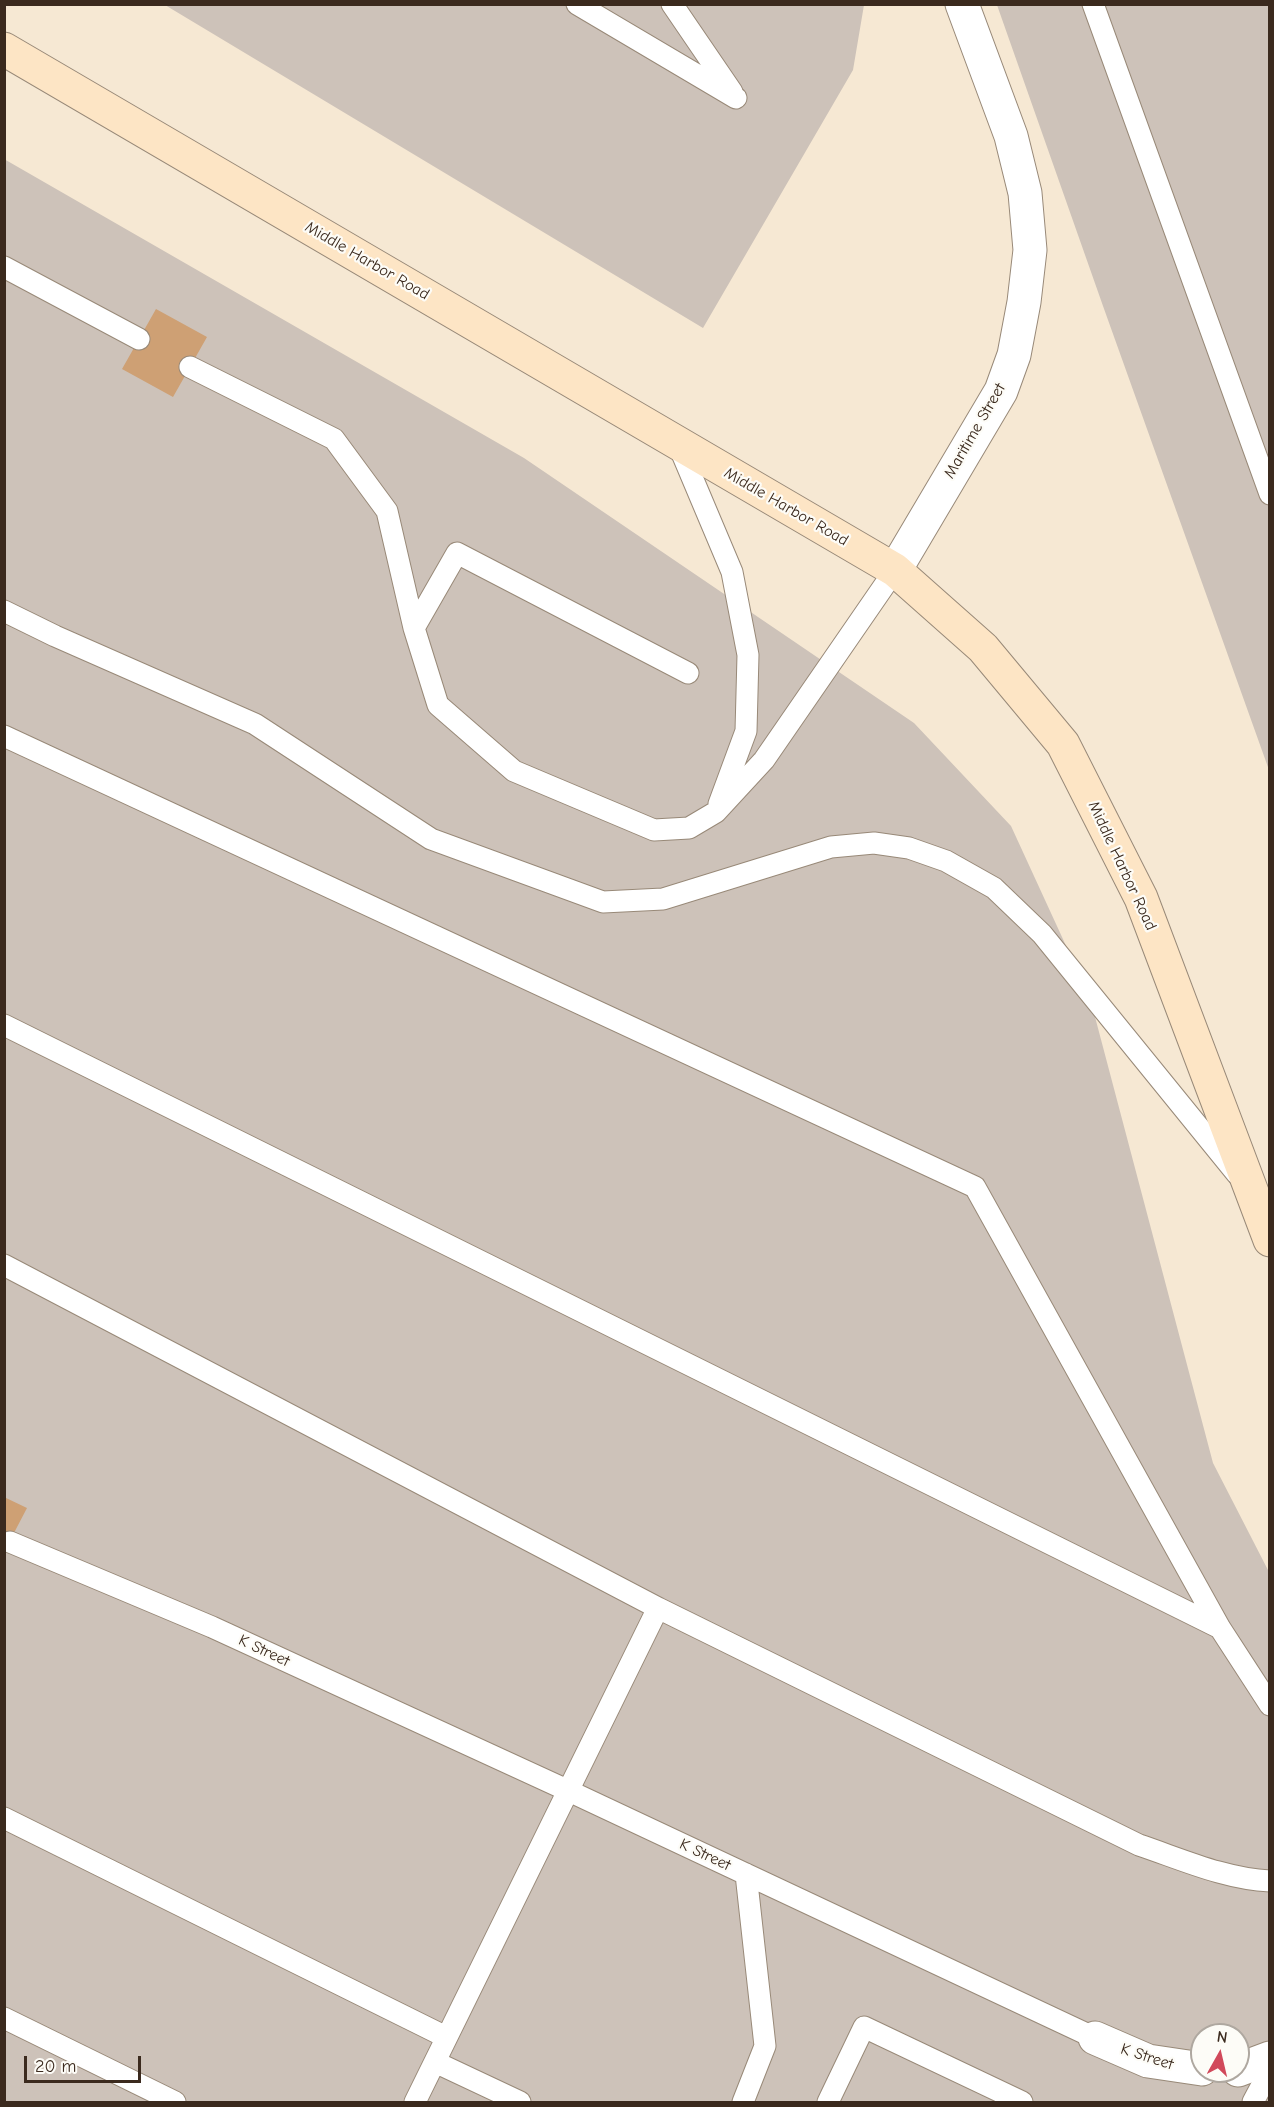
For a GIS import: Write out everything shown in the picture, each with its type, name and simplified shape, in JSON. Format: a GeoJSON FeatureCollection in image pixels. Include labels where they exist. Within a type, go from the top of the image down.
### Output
{"type":"FeatureCollection","features":[{"type":"Feature","properties":{"kind":"main road","name":"Middle Harbor Road"},"geometry":{"type":"LineString","coordinates":[[4,49],[895,570],[983,648],[1063,744],[1141,898],[1269,1240]]}},
{"type":"Feature","properties":{"kind":"street","name":"Maritime Street"},"geometry":{"type":"LineString","coordinates":[[895,570],[1000,391],[1014,355],[1024,302],[1030,250],[1025,193],[1011,136],[962,4]]}},
{"type":"Feature","properties":{"kind":"street","name":"K Street"},"geometry":{"type":"LineString","coordinates":[[1095,2038],[1148,2061],[1190,2067]]}},
{"type":"Feature","properties":{"kind":"street"},"geometry":{"type":"LineString","coordinates":[[1254,2092],[1269,2058]]}},
{"type":"Feature","properties":{"kind":"lane"},"geometry":{"type":"LineString","coordinates":[[577,4],[736,98],[672,4]]}},
{"type":"Feature","properties":{"kind":"lane"},"geometry":{"type":"LineString","coordinates":[[1093,4],[1269,494]]}},
{"type":"Feature","properties":{"kind":"lane"},"geometry":{"type":"LineString","coordinates":[[4,267],[139,339]]}},
{"type":"Feature","properties":{"kind":"lane"},"geometry":{"type":"LineString","coordinates":[[190,367],[334,439],[387,511],[414,628],[438,705],[514,771],[654,830],[688,828],[716,812],[764,760],[895,570]]}},
{"type":"Feature","properties":{"kind":"lane"},"geometry":{"type":"LineString","coordinates":[[678,443],[732,572],[748,655],[746,731],[716,812]]}},
{"type":"Feature","properties":{"kind":"lane"},"geometry":{"type":"LineString","coordinates":[[414,628],[457,553],[688,673]]}},
{"type":"Feature","properties":{"kind":"lane"},"geometry":{"type":"LineString","coordinates":[[4,611],[55,636],[255,723],[431,839],[603,902],[663,899],[831,847],[874,843],[909,848],[946,861],[994,888],[1042,934],[1249,1188]]}},
{"type":"Feature","properties":{"kind":"lane"},"geometry":{"type":"LineString","coordinates":[[4,736],[975,1187],[1220,1628],[1269,1705]]}},
{"type":"Feature","properties":{"kind":"lane"},"geometry":{"type":"LineString","coordinates":[[4,1026],[1220,1628]]}},
{"type":"Feature","properties":{"kind":"lane"},"geometry":{"type":"LineString","coordinates":[[4,1264],[658,1608],[1139,1845],[1220,1872],[1252,1880],[1269,1881]]}},
{"type":"Feature","properties":{"kind":"lane","name":"K Street"},"geometry":{"type":"LineString","coordinates":[[10,1542],[212,1627],[569,1791],[1095,2038]]}},
{"type":"Feature","properties":{"kind":"lane"},"geometry":{"type":"LineString","coordinates":[[415,2103],[658,1608]]}},
{"type":"Feature","properties":{"kind":"lane"},"geometry":{"type":"LineString","coordinates":[[4,1818],[446,2037]]}},
{"type":"Feature","properties":{"kind":"lane"},"geometry":{"type":"LineString","coordinates":[[743,2103],[765,2046],[747,1874]]}},
{"type":"Feature","properties":{"kind":"lane"},"geometry":{"type":"LineString","coordinates":[[4,2018],[176,2103]]}},
{"type":"Feature","properties":{"kind":"lane"},"geometry":{"type":"LineString","coordinates":[[828,2103],[864,2027],[1022,2103]]}},
{"type":"Feature","properties":{"kind":"lane"},"geometry":{"type":"LineString","coordinates":[[435,2062],[520,2103]]}},
{"type":"Feature","properties":{"kind":"lane"},"geometry":{"type":"LineString","coordinates":[[1254,2092],[1269,2070]]}},
{"type":"Feature","properties":{"kind":"shaded area"},"geometry":{"type":"Polygon","coordinates":[[[165,5],[864,5],[853,70],[703,328],[165,5]]]}},
{"type":"Feature","properties":{"kind":"shaded area"},"geometry":{"type":"Polygon","coordinates":[[[997,5],[1269,5],[1269,770],[1103,306],[997,5]]]}},
{"type":"Feature","properties":{"kind":"shaded area"},"geometry":{"type":"Polygon","coordinates":[[[4,159],[524,458],[914,723],[1011,826],[1090,998],[1213,1463],[1269,1572],[1269,2102],[5,2102],[4,159]]]}},
{"type":"Feature","properties":{"kind":"building"},"geometry":{"type":"Polygon","coordinates":[[[156,309],[207,337],[173,397],[122,369],[156,309]]]}},
{"type":"Feature","properties":{"kind":"building"},"geometry":{"type":"Polygon","coordinates":[[[4,1497],[27,1508],[4,1552],[4,1497]]]}}]}
